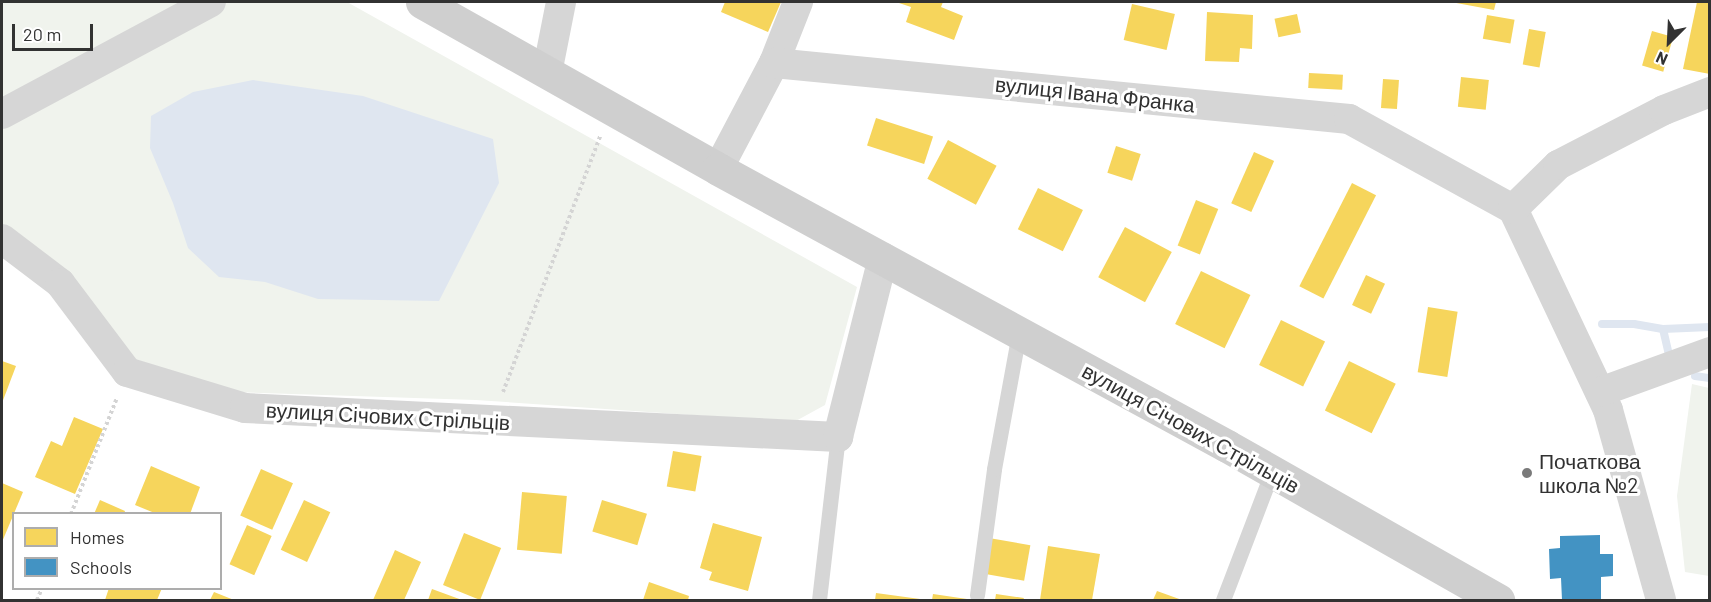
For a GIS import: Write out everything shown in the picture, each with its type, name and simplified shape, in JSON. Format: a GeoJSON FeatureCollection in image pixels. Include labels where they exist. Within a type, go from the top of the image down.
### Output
{"type":"FeatureCollection","features":[{"type":"Feature","properties":{"kind":"street"},"geometry":{"type":"LineString","coordinates":[[2,114],[211,2]]}},
{"type":"Feature","properties":{"kind":"street","name":"вулиця Січових Стрільців"},"geometry":{"type":"LineString","coordinates":[[422,2],[610,109],[1272,472],[1498,600]]}},
{"type":"Feature","properties":{"kind":"street"},"geometry":{"type":"LineString","coordinates":[[548,73],[561,2]]}},
{"type":"Feature","properties":{"kind":"street"},"geometry":{"type":"LineString","coordinates":[[718,169],[774,63],[798,2]]}},
{"type":"Feature","properties":{"kind":"street","name":"вулиця Івана Франка"},"geometry":{"type":"LineString","coordinates":[[774,63],[1349,119],[1513,208]]}},
{"type":"Feature","properties":{"kind":"street"},"geometry":{"type":"LineString","coordinates":[[1661,600],[1608,410],[1513,208],[1558,165],[1664,111],[1710,92]]}},
{"type":"Feature","properties":{"kind":"street"},"geometry":{"type":"LineString","coordinates":[[2,239],[60,283],[127,372]]}},
{"type":"Feature","properties":{"kind":"street"},"geometry":{"type":"LineString","coordinates":[[838,437],[883,258]]}},
{"type":"Feature","properties":{"kind":"street"},"geometry":{"type":"LineString","coordinates":[[1600,392],[1710,352]]}},
{"type":"Feature","properties":{"kind":"street","name":"вулиця Січових Стрільців"},"geometry":{"type":"LineString","coordinates":[[127,372],[245,408],[838,437]]}},
{"type":"Feature","properties":{"kind":"lane"},"geometry":{"type":"LineString","coordinates":[[977,595],[997,446],[1019,333]]}},
{"type":"Feature","properties":{"kind":"lane"},"geometry":{"type":"LineString","coordinates":[[819,600],[838,437]]}},
{"type":"Feature","properties":{"kind":"lane"},"geometry":{"type":"LineString","coordinates":[[1223,600],[1272,472]]}},
{"type":"Feature","properties":{"kind":"path"},"geometry":{"type":"LineString","coordinates":[[492,421],[610,109]]}},
{"type":"Feature","properties":{"kind":"path"},"geometry":{"type":"LineString","coordinates":[[71,512],[127,372]]}},
{"type":"Feature","properties":{"kind":"shaded area"},"geometry":{"type":"Polygon","coordinates":[[[2,2],[347,2],[857,287],[825,405],[794,422],[476,400],[230,392],[132,358],[2,233],[2,2]]]}},
{"type":"Feature","properties":{"kind":"shaded area"},"geometry":{"type":"Polygon","coordinates":[[[253,80],[363,96],[493,139],[499,183],[439,301],[318,299],[265,282],[219,277],[188,248],[173,203],[150,148],[151,116],[193,92],[253,80]]]}},
{"type":"Feature","properties":{"kind":"shaded area"},"geometry":{"type":"Polygon","coordinates":[[[1692,384],[1709,388],[1709,576],[1685,572],[1677,496],[1692,384]]]}},
{"type":"Feature","properties":{"kind":"building: Homes"},"geometry":{"type":"Polygon","coordinates":[[[725,2],[781,2],[768,32],[721,12],[725,2]]]}},
{"type":"Feature","properties":{"kind":"building: Homes"},"geometry":{"type":"Polygon","coordinates":[[[896,2],[943,2],[941,7],[963,16],[954,40],[906,22],[911,7],[896,2]]]}},
{"type":"Feature","properties":{"kind":"building: Homes"},"geometry":{"type":"Polygon","coordinates":[[[1451,2],[1496,2],[1494,10],[1451,2]]]}},
{"type":"Feature","properties":{"kind":"building: Homes"},"geometry":{"type":"Polygon","coordinates":[[[1697,2],[1710,2],[1710,74],[1683,69],[1697,2]]]}},
{"type":"Feature","properties":{"kind":"building: Homes"},"geometry":{"type":"Polygon","coordinates":[[[1132,4],[1175,14],[1167,50],[1124,40],[1132,4]]]}},
{"type":"Feature","properties":{"kind":"building: Homes"},"geometry":{"type":"Polygon","coordinates":[[[1207,12],[1253,15],[1252,49],[1240,48],[1239,62],[1205,61],[1207,12]]]}},
{"type":"Feature","properties":{"kind":"building: Homes"},"geometry":{"type":"Polygon","coordinates":[[[1297,14],[1301,33],[1278,37],[1275,19],[1297,14]]]}},
{"type":"Feature","properties":{"kind":"building: Homes"},"geometry":{"type":"Polygon","coordinates":[[[1487,15],[1515,20],[1510,43],[1483,39],[1487,15]]]}},
{"type":"Feature","properties":{"kind":"building: Homes"},"geometry":{"type":"Polygon","coordinates":[[[1529,29],[1546,32],[1539,67],[1523,64],[1529,29]]]}},
{"type":"Feature","properties":{"kind":"building: Homes"},"geometry":{"type":"Polygon","coordinates":[[[1652,31],[1673,37],[1663,72],[1642,66],[1652,31]]]}},
{"type":"Feature","properties":{"kind":"building: Homes"},"geometry":{"type":"Polygon","coordinates":[[[1309,73],[1343,75],[1342,90],[1308,88],[1309,73]]]}},
{"type":"Feature","properties":{"kind":"building: Homes"},"geometry":{"type":"Polygon","coordinates":[[[1461,77],[1489,80],[1486,110],[1458,107],[1461,77]]]}},
{"type":"Feature","properties":{"kind":"building: Homes"},"geometry":{"type":"Polygon","coordinates":[[[1383,79],[1399,80],[1397,109],[1381,108],[1383,79]]]}},
{"type":"Feature","properties":{"kind":"building: Homes"},"geometry":{"type":"Polygon","coordinates":[[[876,118],[933,137],[924,164],[867,146],[876,118]]]}},
{"type":"Feature","properties":{"kind":"building: Homes"},"geometry":{"type":"Polygon","coordinates":[[[948,140],[997,166],[976,205],[927,179],[948,140]]]}},
{"type":"Feature","properties":{"kind":"building: Homes"},"geometry":{"type":"Polygon","coordinates":[[[1116,146],[1141,154],[1132,181],[1107,173],[1116,146]]]}},
{"type":"Feature","properties":{"kind":"building: Homes"},"geometry":{"type":"Polygon","coordinates":[[[1254,152],[1274,161],[1251,212],[1231,203],[1254,152]]]}},
{"type":"Feature","properties":{"kind":"building: Homes"},"geometry":{"type":"Polygon","coordinates":[[[1352,183],[1376,195],[1323,299],[1299,286],[1352,183]]]}},
{"type":"Feature","properties":{"kind":"building: Homes"},"geometry":{"type":"Polygon","coordinates":[[[1038,188],[1083,210],[1063,251],[1018,229],[1038,188]]]}},
{"type":"Feature","properties":{"kind":"building: Homes"},"geometry":{"type":"Polygon","coordinates":[[[1196,200],[1218,209],[1200,254],[1178,245],[1196,200]]]}},
{"type":"Feature","properties":{"kind":"building: Homes"},"geometry":{"type":"Polygon","coordinates":[[[1125,227],[1172,252],[1145,302],[1098,277],[1125,227]]]}},
{"type":"Feature","properties":{"kind":"building: Homes"},"geometry":{"type":"Polygon","coordinates":[[[1201,271],[1250,295],[1225,348],[1175,324],[1201,271]]]}},
{"type":"Feature","properties":{"kind":"building: Homes"},"geometry":{"type":"Polygon","coordinates":[[[1366,275],[1385,284],[1371,314],[1352,305],[1366,275]]]}},
{"type":"Feature","properties":{"kind":"building: Homes"},"geometry":{"type":"Polygon","coordinates":[[[1428,307],[1458,312],[1447,377],[1418,372],[1428,307]]]}},
{"type":"Feature","properties":{"kind":"building: Homes"},"geometry":{"type":"Polygon","coordinates":[[[1281,320],[1325,341],[1303,386],[1259,365],[1281,320]]]}},
{"type":"Feature","properties":{"kind":"building: Homes"},"geometry":{"type":"Polygon","coordinates":[[[2,361],[16,366],[2,403],[2,361]]]}},
{"type":"Feature","properties":{"kind":"building: Homes"},"geometry":{"type":"Polygon","coordinates":[[[1349,361],[1396,384],[1372,433],[1325,410],[1349,361]]]}},
{"type":"Feature","properties":{"kind":"building: Homes"},"geometry":{"type":"Polygon","coordinates":[[[74,417],[103,429],[75,494],[35,477],[51,441],[62,446],[74,417]]]}},
{"type":"Feature","properties":{"kind":"building: Homes"},"geometry":{"type":"Polygon","coordinates":[[[673,451],[702,456],[695,491],[667,486],[673,451]]]}},
{"type":"Feature","properties":{"kind":"building: Homes"},"geometry":{"type":"Polygon","coordinates":[[[151,466],[200,487],[191,512],[152,512],[135,505],[151,466]]]}},
{"type":"Feature","properties":{"kind":"building: Homes"},"geometry":{"type":"Polygon","coordinates":[[[261,469],[293,483],[272,530],[240,516],[261,469]]]}},
{"type":"Feature","properties":{"kind":"building: Homes"},"geometry":{"type":"Polygon","coordinates":[[[2,483],[23,492],[15,512],[12,512],[12,518],[2,542],[2,483]]]}},
{"type":"Feature","properties":{"kind":"building: Homes"},"geometry":{"type":"Polygon","coordinates":[[[522,492],[567,496],[562,554],[517,550],[522,492]]]}},
{"type":"Feature","properties":{"kind":"building: Homes"},"geometry":{"type":"Polygon","coordinates":[[[100,500],[125,511],[125,512],[95,512],[100,500]]]}},
{"type":"Feature","properties":{"kind":"building: Homes"},"geometry":{"type":"Polygon","coordinates":[[[304,500],[330,512],[307,562],[281,550],[304,500]]]}},
{"type":"Feature","properties":{"kind":"building: Homes"},"geometry":{"type":"Polygon","coordinates":[[[602,500],[647,514],[637,545],[592,532],[602,500]]]}},
{"type":"Feature","properties":{"kind":"building: Homes"},"geometry":{"type":"Polygon","coordinates":[[[713,523],[762,537],[748,591],[709,580],[712,572],[700,568],[713,523]]]}},
{"type":"Feature","properties":{"kind":"building: Homes"},"geometry":{"type":"Polygon","coordinates":[[[247,525],[272,536],[254,575],[230,564],[247,525]]]}},
{"type":"Feature","properties":{"kind":"building: Homes"},"geometry":{"type":"Polygon","coordinates":[[[464,533],[501,548],[480,600],[443,585],[464,533]]]}},
{"type":"Feature","properties":{"kind":"building: Homes"},"geometry":{"type":"Polygon","coordinates":[[[989,538],[1030,545],[1024,581],[983,573],[989,538]]]}},
{"type":"Feature","properties":{"kind":"building: Homes"},"geometry":{"type":"Polygon","coordinates":[[[1048,546],[1100,554],[1092,600],[1040,600],[1048,546]]]}},
{"type":"Feature","properties":{"kind":"building: Homes"},"geometry":{"type":"Polygon","coordinates":[[[395,550],[421,562],[404,600],[373,600],[395,550]]]}},
{"type":"Feature","properties":{"kind":"building: Homes"},"geometry":{"type":"Polygon","coordinates":[[[649,582],[689,596],[688,600],[643,600],[649,582]]]}},
{"type":"Feature","properties":{"kind":"building: Homes"},"geometry":{"type":"Polygon","coordinates":[[[432,589],[462,600],[428,600],[432,589]]]}},
{"type":"Feature","properties":{"kind":"building: Homes"},"geometry":{"type":"Polygon","coordinates":[[[108,590],[161,590],[157,600],[105,600],[108,590]]]}},
{"type":"Feature","properties":{"kind":"building: Homes"},"geometry":{"type":"Polygon","coordinates":[[[1157,591],[1182,600],[1153,600],[1157,591]]]}},
{"type":"Feature","properties":{"kind":"building: Homes"},"geometry":{"type":"Polygon","coordinates":[[[214,592],[234,600],[210,600],[214,592]]]}},
{"type":"Feature","properties":{"kind":"building: Homes"},"geometry":{"type":"Polygon","coordinates":[[[876,593],[920,599],[875,600],[876,593]]]}},
{"type":"Feature","properties":{"kind":"building: Homes"},"geometry":{"type":"Polygon","coordinates":[[[933,594],[967,599],[967,600],[932,600],[933,594]]]}},
{"type":"Feature","properties":{"kind":"building: Homes"},"geometry":{"type":"Polygon","coordinates":[[[996,594],[1024,598],[1023,600],[995,600],[996,594]]]}},
{"type":"Feature","properties":{"kind":"building: Schools"},"geometry":{"type":"Polygon","coordinates":[[[1600,535],[1600,554],[1613,554],[1613,576],[1601,577],[1601,600],[1562,600],[1561,578],[1550,579],[1549,549],[1560,548],[1560,536],[1600,535]]]}},
{"type":"Feature","properties":{"kind":"waterway"},"geometry":{"type":"LineString","coordinates":[[1602,324],[1634,324],[1663,329],[1710,327]]}},
{"type":"Feature","properties":{"kind":"waterway"},"geometry":{"type":"LineString","coordinates":[[1663,329],[1668,351]]}},
{"type":"Feature","properties":{"kind":"waterway"},"geometry":{"type":"LineString","coordinates":[[1695,376],[1710,378]]}},
{"type":"Feature","properties":{"kind":"place","name":"Початкова школа №2"},"geometry":{"type":"Point","coordinates":[1527,473]}}]}
